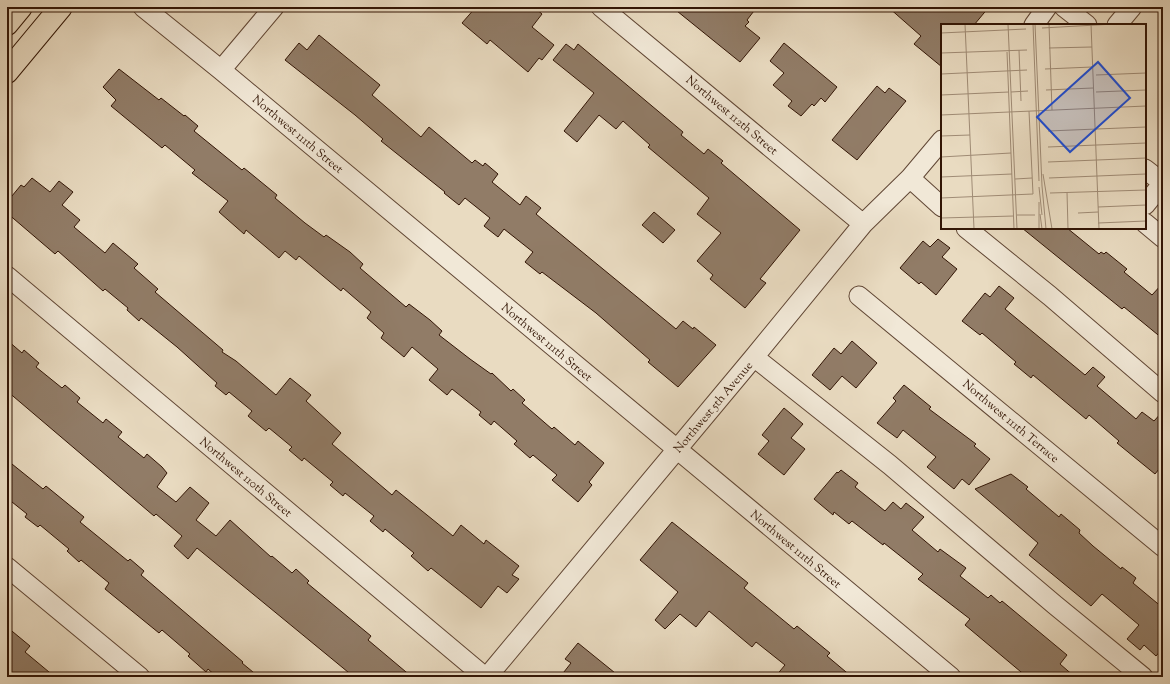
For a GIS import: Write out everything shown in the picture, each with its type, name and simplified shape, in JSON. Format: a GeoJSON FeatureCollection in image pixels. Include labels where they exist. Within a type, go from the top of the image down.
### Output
{"type":"FeatureCollection","features":[{"type":"Feature","properties":{"kind":"highway"},"geometry":{"type":"LineString","coordinates":[[7,72],[61,7]]}},
{"type":"Feature","properties":{"kind":"street","name":"Northwest 111th Street"},"geometry":{"type":"LineString","coordinates":[[143,7],[221,70],[676,450],[951,677]]}},
{"type":"Feature","properties":{"kind":"street"},"geometry":{"type":"LineString","coordinates":[[221,70],[274,7]]}},
{"type":"Feature","properties":{"kind":"street","name":"Northwest 112th Street"},"geometry":{"type":"LineString","coordinates":[[601,7],[863,224]]}},
{"type":"Feature","properties":{"kind":"street"},"geometry":{"type":"LineString","coordinates":[[1035,24],[1047,7]]}},
{"type":"Feature","properties":{"kind":"street"},"geometry":{"type":"LineString","coordinates":[[1064,7],[1086,24]]}},
{"type":"Feature","properties":{"kind":"street"},"geometry":{"type":"LineString","coordinates":[[1118,24],[1132,7]]}},
{"type":"Feature","properties":{"kind":"street","name":"Northwest 5th Avenue"},"geometry":{"type":"LineString","coordinates":[[486,677],[754,357],[863,224],[910,178],[941,141]]}},
{"type":"Feature","properties":{"kind":"street"},"geometry":{"type":"LineString","coordinates":[[1146,170],[1162,182],[1146,204]]}},
{"type":"Feature","properties":{"kind":"street"},"geometry":{"type":"LineString","coordinates":[[910,178],[941,206]]}},
{"type":"Feature","properties":{"kind":"street"},"geometry":{"type":"LineString","coordinates":[[1146,224],[1163,238]]}},
{"type":"Feature","properties":{"kind":"street"},"geometry":{"type":"LineString","coordinates":[[967,229],[1056,301],[1163,393]]}},
{"type":"Feature","properties":{"kind":"street","name":"Northwest 110th Street"},"geometry":{"type":"LineString","coordinates":[[7,276],[486,677]]}},
{"type":"Feature","properties":{"kind":"street","name":"Northwest 111th Terrace"},"geometry":{"type":"LineString","coordinates":[[859,296],[1163,546]]}},
{"type":"Feature","properties":{"kind":"street"},"geometry":{"type":"LineString","coordinates":[[754,357],[890,465],[1055,605],[1143,677]]}},
{"type":"Feature","properties":{"kind":"street"},"geometry":{"type":"LineString","coordinates":[[7,567],[140,677]]}},
{"type":"Feature","properties":{"kind":"building"},"geometry":{"type":"Polygon","coordinates":[[[476,7],[534,7],[542,14],[532,27],[554,45],[542,60],[539,58],[528,72],[490,40],[487,44],[462,23],[476,7]]]}},
{"type":"Feature","properties":{"kind":"building"},"geometry":{"type":"Polygon","coordinates":[[[672,7],[757,7],[747,20],[749,22],[745,26],[760,38],[740,62],[672,7]]]}},
{"type":"Feature","properties":{"kind":"building"},"geometry":{"type":"Polygon","coordinates":[[[888,7],[989,7],[975,24],[941,24],[941,66],[914,44],[921,36],[888,7]]]}},
{"type":"Feature","properties":{"kind":"building"},"geometry":{"type":"Polygon","coordinates":[[[319,35],[380,85],[372,95],[421,137],[429,127],[472,163],[475,160],[483,166],[485,163],[498,174],[492,182],[520,205],[526,196],[541,208],[536,214],[676,329],[683,321],[693,329],[694,327],[716,345],[678,387],[648,362],[650,360],[596,313],[542,272],[540,274],[525,262],[533,252],[504,229],[498,237],[484,226],[490,218],[465,198],[459,205],[381,141],[383,139],[355,115],[285,60],[299,43],[307,50],[319,35]]]}},
{"type":"Feature","properties":{"kind":"building"},"geometry":{"type":"Polygon","coordinates":[[[784,43],[837,87],[825,102],[821,98],[814,106],[812,104],[801,116],[788,106],[792,101],[773,85],[784,73],[770,61],[784,43]]]}},
{"type":"Feature","properties":{"kind":"building"},"geometry":{"type":"Polygon","coordinates":[[[566,44],[574,50],[578,44],[683,132],[681,135],[704,154],[708,149],[723,161],[721,163],[800,230],[760,279],[766,283],[745,308],[710,279],[713,275],[697,261],[721,233],[697,214],[709,198],[648,147],[650,145],[623,121],[616,129],[599,115],[577,142],[564,131],[594,93],[553,60],[566,44]]]}},
{"type":"Feature","properties":{"kind":"building"},"geometry":{"type":"Polygon","coordinates":[[[119,69],[159,100],[161,98],[184,116],[185,115],[198,126],[194,131],[242,170],[244,168],[277,195],[275,198],[305,223],[324,237],[326,235],[350,252],[363,264],[360,268],[406,307],[409,304],[430,320],[442,331],[439,335],[470,359],[491,374],[492,373],[511,391],[513,389],[525,400],[522,403],[552,429],[554,427],[575,445],[578,441],[604,463],[589,482],[592,485],[578,502],[552,480],[557,475],[533,455],[530,458],[514,444],[517,441],[494,421],[491,425],[479,415],[481,412],[452,389],[447,395],[429,380],[438,369],[412,347],[404,357],[381,338],[384,333],[367,318],[371,312],[343,288],[341,291],[299,256],[296,260],[285,251],[279,258],[246,230],[244,234],[219,212],[228,201],[192,173],[195,170],[165,145],[162,148],[111,106],[116,100],[103,87],[119,69]]]}},
{"type":"Feature","properties":{"kind":"building"},"geometry":{"type":"Polygon","coordinates":[[[877,86],[885,93],[889,88],[906,101],[857,160],[832,140],[877,86]]]}},
{"type":"Feature","properties":{"kind":"building"},"geometry":{"type":"Polygon","coordinates":[[[32,178],[50,192],[59,181],[73,192],[62,205],[80,220],[74,227],[105,253],[113,243],[138,264],[134,268],[158,289],[155,292],[223,350],[222,352],[236,361],[276,395],[290,378],[311,395],[306,401],[341,433],[332,444],[392,495],[396,490],[453,536],[461,525],[484,544],[486,540],[519,566],[512,575],[519,579],[507,593],[498,586],[481,608],[431,568],[428,571],[411,556],[414,553],[385,529],[383,532],[370,521],[374,516],[345,493],[343,496],[330,485],[333,482],[304,458],[302,461],[289,450],[292,447],[269,428],[266,431],[248,416],[252,411],[229,392],[226,395],[215,386],[217,383],[177,347],[141,318],[139,321],[127,310],[128,308],[105,289],[103,291],[58,251],[55,254],[7,213],[7,202],[21,185],[24,187],[32,178]]]}},
{"type":"Feature","properties":{"kind":"building"},"geometry":{"type":"Polygon","coordinates":[[[654,212],[675,230],[663,243],[642,225],[654,212]]]}},
{"type":"Feature","properties":{"kind":"building"},"geometry":{"type":"Polygon","coordinates":[[[1023,229],[1068,229],[1099,254],[1101,252],[1104,254],[1106,252],[1127,269],[1124,272],[1152,295],[1163,283],[1163,339],[1124,307],[1122,309],[1023,229]]]}},
{"type":"Feature","properties":{"kind":"building"},"geometry":{"type":"Polygon","coordinates":[[[938,239],[950,248],[942,257],[957,269],[936,295],[921,282],[919,284],[900,268],[923,241],[930,247],[938,239]]]}},
{"type":"Feature","properties":{"kind":"building"},"geometry":{"type":"Polygon","coordinates":[[[999,286],[1014,298],[1005,309],[1085,375],[1093,367],[1105,377],[1097,386],[1136,419],[1142,412],[1154,421],[1163,411],[1163,464],[1155,474],[1117,443],[1119,441],[1089,415],[1086,419],[1033,375],[1031,378],[1014,364],[1016,362],[982,333],[980,335],[962,321],[985,293],[990,297],[999,286]]]}},
{"type":"Feature","properties":{"kind":"building"},"geometry":{"type":"Polygon","coordinates":[[[7,340],[22,353],[24,350],[39,363],[36,367],[62,388],[65,385],[80,398],[77,402],[103,423],[106,419],[122,432],[118,437],[144,458],[147,454],[162,467],[167,473],[157,487],[176,502],[190,487],[209,503],[196,520],[216,536],[230,520],[271,557],[272,556],[292,573],[296,569],[309,581],[307,583],[371,636],[368,640],[412,677],[354,677],[197,548],[188,559],[174,546],[182,536],[156,514],[154,516],[7,391],[7,340]]]}},
{"type":"Feature","properties":{"kind":"building"},"geometry":{"type":"Polygon","coordinates":[[[852,341],[877,363],[856,388],[842,376],[830,390],[812,375],[834,348],[841,354],[852,341]]]}},
{"type":"Feature","properties":{"kind":"building"},"geometry":{"type":"Polygon","coordinates":[[[904,385],[931,407],[929,409],[976,444],[974,446],[990,459],[969,485],[962,479],[954,489],[927,467],[936,457],[903,430],[897,438],[877,423],[896,401],[893,398],[904,385]]]}},
{"type":"Feature","properties":{"kind":"building"},"geometry":{"type":"Polygon","coordinates":[[[784,408],[803,424],[791,438],[805,449],[784,475],[758,454],[769,441],[762,435],[784,408]]]}},
{"type":"Feature","properties":{"kind":"building"},"geometry":{"type":"Polygon","coordinates":[[[7,460],[43,489],[46,486],[84,517],[80,522],[128,561],[130,559],[144,571],[141,575],[259,677],[217,677],[208,669],[206,672],[188,656],[190,654],[162,630],[159,633],[105,589],[109,583],[81,560],[79,562],[67,551],[69,549],[40,525],[38,527],[25,517],[27,514],[7,498],[7,460]]]}},
{"type":"Feature","properties":{"kind":"building"},"geometry":{"type":"Polygon","coordinates":[[[841,470],[858,483],[855,487],[885,511],[893,502],[901,509],[906,503],[924,517],[912,530],[938,552],[940,549],[966,568],[960,576],[988,598],[991,595],[1000,603],[1002,601],[1067,655],[1060,664],[1075,677],[1027,677],[965,625],[970,619],[918,579],[923,574],[884,543],[883,545],[852,521],[849,524],[834,512],[833,515],[814,499],[837,472],[838,473],[841,470]]]}},
{"type":"Feature","properties":{"kind":"building"},"geometry":{"type":"Polygon","coordinates":[[[1011,474],[1028,487],[1026,489],[1059,517],[1061,514],[1080,530],[1079,533],[1093,546],[1121,569],[1122,567],[1136,578],[1133,583],[1163,608],[1163,648],[1156,656],[1144,645],[1140,650],[1127,639],[1139,625],[1102,594],[1091,606],[1029,555],[1038,543],[975,489],[1011,474]]]}},
{"type":"Feature","properties":{"kind":"building"},"geometry":{"type":"Polygon","coordinates":[[[672,522],[748,583],[744,588],[794,629],[797,626],[830,653],[827,656],[852,677],[775,677],[785,665],[756,642],[752,647],[709,611],[696,627],[680,614],[665,629],[655,620],[678,592],[640,560],[672,522]]]}},
{"type":"Feature","properties":{"kind":"building"},"geometry":{"type":"Polygon","coordinates":[[[7,627],[30,646],[25,652],[55,677],[7,677],[7,627]]]}},
{"type":"Feature","properties":{"kind":"building"},"geometry":{"type":"Polygon","coordinates":[[[578,643],[620,677],[560,677],[571,663],[565,659],[578,643]]]}}]}
